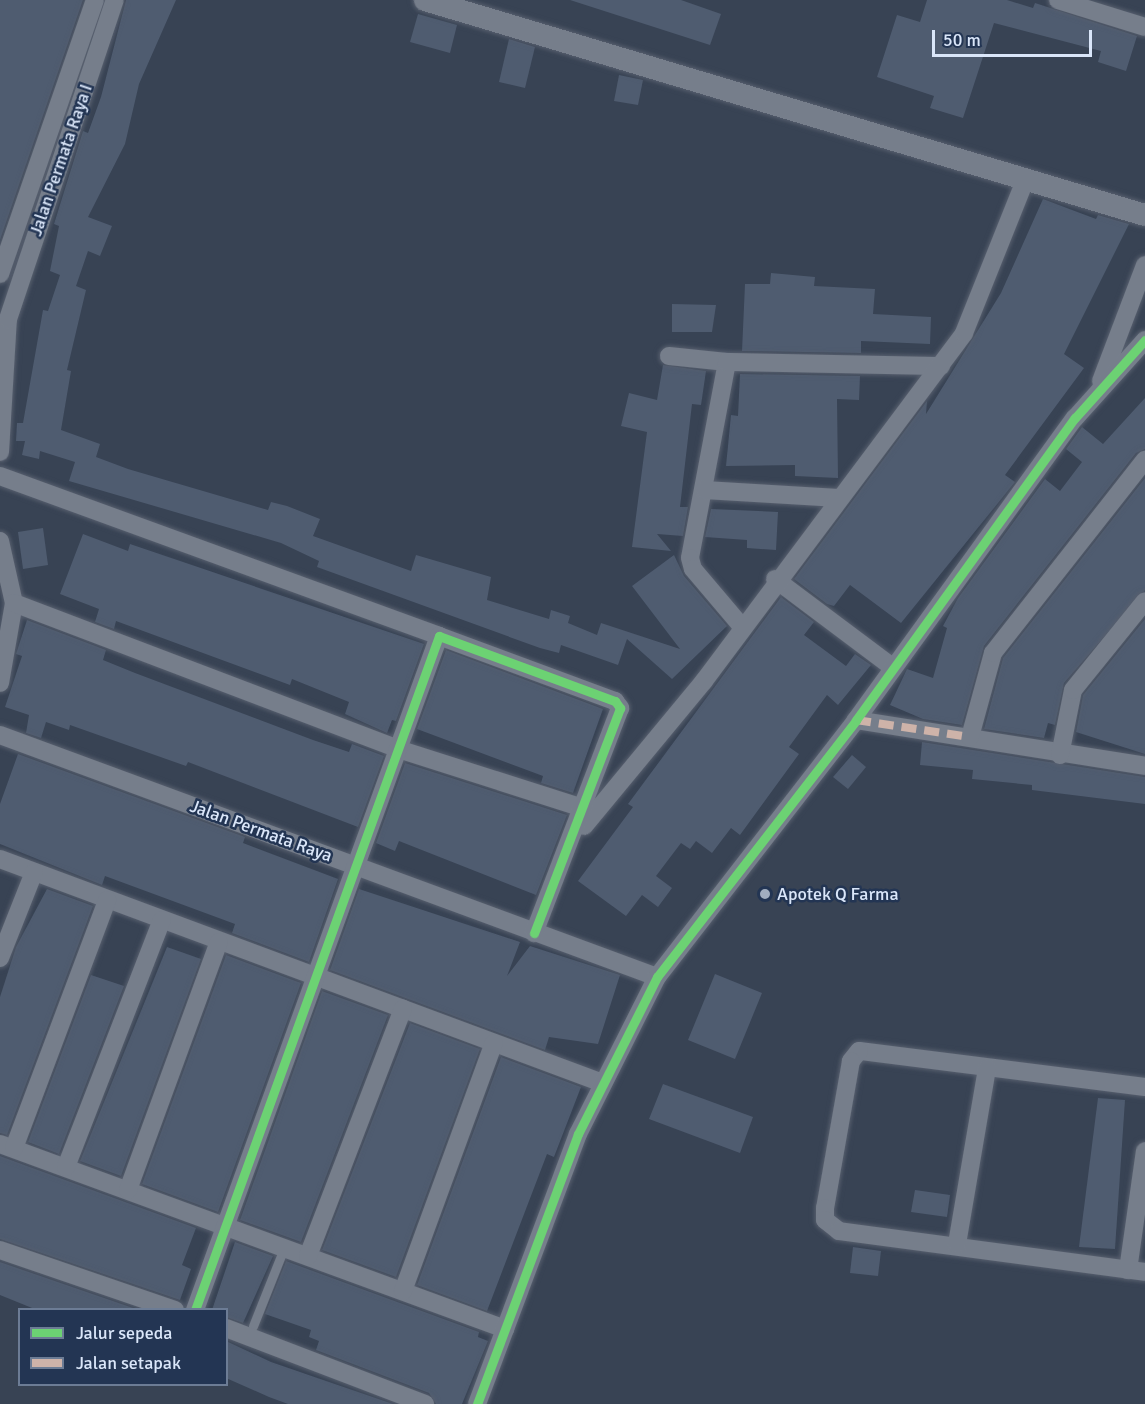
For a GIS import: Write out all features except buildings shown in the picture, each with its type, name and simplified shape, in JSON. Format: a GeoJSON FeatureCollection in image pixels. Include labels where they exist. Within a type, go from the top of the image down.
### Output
{"type":"FeatureCollection","features":[{"type":"Feature","properties":{"kind":"street","name":"Jalan Permata Raya I"},"geometry":{"type":"LineString","coordinates":[[0,274],[95,0]]}},
{"type":"Feature","properties":{"kind":"street","name":"Jalan Permata Raya I"},"geometry":{"type":"LineString","coordinates":[[0,452],[4,319],[115,0]]}},
{"type":"Feature","properties":{"kind":"street"},"geometry":{"type":"LineString","coordinates":[[425,0],[1145,215]]}},
{"type":"Feature","properties":{"kind":"street"},"geometry":{"type":"LineString","coordinates":[[1058,0],[1145,27]]}},
{"type":"Feature","properties":{"kind":"street"},"geometry":{"type":"LineString","coordinates":[[575,837],[743,628],[775,579],[941,366],[983,295],[1026,178]]}},
{"type":"Feature","properties":{"kind":"street"},"geometry":{"type":"LineString","coordinates":[[1097,392],[1145,265]]}},
{"type":"Feature","properties":{"kind":"street"},"geometry":{"type":"LineString","coordinates":[[477,1404],[600,1082],[657,977],[856,720],[892,667],[1097,392],[1145,340]]}},
{"type":"Feature","properties":{"kind":"street"},"geometry":{"type":"LineString","coordinates":[[669,356],[727,362],[941,366]]}},
{"type":"Feature","properties":{"kind":"street"},"geometry":{"type":"LineString","coordinates":[[727,362],[690,563],[743,628]]}},
{"type":"Feature","properties":{"kind":"street"},"geometry":{"type":"LineString","coordinates":[[970,737],[993,653],[1145,460]]}},
{"type":"Feature","properties":{"kind":"street"},"geometry":{"type":"LineString","coordinates":[[0,476],[615,701],[620,718],[575,837],[534,933]]}},
{"type":"Feature","properties":{"kind":"street"},"geometry":{"type":"LineString","coordinates":[[705,490],[838,498]]}},
{"type":"Feature","properties":{"kind":"street"},"geometry":{"type":"LineString","coordinates":[[0,683],[14,603],[1,550]]}},
{"type":"Feature","properties":{"kind":"street"},"geometry":{"type":"LineString","coordinates":[[775,579],[892,667]]}},
{"type":"Feature","properties":{"kind":"street"},"geometry":{"type":"LineString","coordinates":[[1060,755],[1073,690],[1145,601]]}},
{"type":"Feature","properties":{"kind":"street"},"geometry":{"type":"LineString","coordinates":[[14,603],[398,749],[586,809]]}},
{"type":"Feature","properties":{"kind":"street"},"geometry":{"type":"LineString","coordinates":[[196,1308],[313,976],[438,636]]}},
{"type":"Feature","properties":{"kind":"street"},"geometry":{"type":"LineString","coordinates":[[856,720],[970,737],[1060,755],[1145,766]]}},
{"type":"Feature","properties":{"kind":"street","name":"Jalan Permata Raya"},"geometry":{"type":"LineString","coordinates":[[0,735],[657,977]]}},
{"type":"Feature","properties":{"kind":"street"},"geometry":{"type":"LineString","coordinates":[[0,859],[600,1082]]}},
{"type":"Feature","properties":{"kind":"street"},"geometry":{"type":"LineString","coordinates":[[0,958],[34,873]]}},
{"type":"Feature","properties":{"kind":"street"},"geometry":{"type":"LineString","coordinates":[[107,900],[7,1146],[505,1329]]}},
{"type":"Feature","properties":{"kind":"street"},"geometry":{"type":"LineString","coordinates":[[66,1167],[162,920]]}},
{"type":"Feature","properties":{"kind":"street"},"geometry":{"type":"LineString","coordinates":[[128,1190],[219,942]]}},
{"type":"Feature","properties":{"kind":"street"},"geometry":{"type":"LineString","coordinates":[[308,1256],[403,1009]]}},
{"type":"Feature","properties":{"kind":"street"},"geometry":{"type":"LineString","coordinates":[[403,1291],[494,1043]]}},
{"type":"Feature","properties":{"kind":"street"},"geometry":{"type":"LineString","coordinates":[[1145,1087],[987,1069],[868,1049],[854,1054],[825,1208],[825,1220],[839,1231],[957,1244],[1137,1271],[1145,1151]]}},
{"type":"Feature","properties":{"kind":"street"},"geometry":{"type":"LineString","coordinates":[[957,1244],[987,1069]]}},
{"type":"Feature","properties":{"kind":"street"},"geometry":{"type":"LineString","coordinates":[[0,1250],[169,1308]]}},
{"type":"Feature","properties":{"kind":"street"},"geometry":{"type":"LineString","coordinates":[[228,1329],[424,1404]]}},
{"type":"Feature","properties":{"kind":"lane"},"geometry":{"type":"LineString","coordinates":[[253,1326],[284,1248]]}},
{"type":"Feature","properties":{"kind":"marked path"},"geometry":{"type":"LineString","coordinates":[[856,720],[970,737]]}},
{"type":"Feature","properties":{"kind":"cycle path"},"geometry":{"type":"LineString","coordinates":[[477,1404],[578,1134],[657,977],[856,720],[1075,418],[1145,340]]}},
{"type":"Feature","properties":{"kind":"cycle path"},"geometry":{"type":"LineString","coordinates":[[196,1308],[439,636],[615,701],[620,708],[534,933]]}},
{"type":"Feature","properties":{"kind":"place","name":"Apotek Q Farma"},"geometry":{"type":"Point","coordinates":[765,894]}}]}
